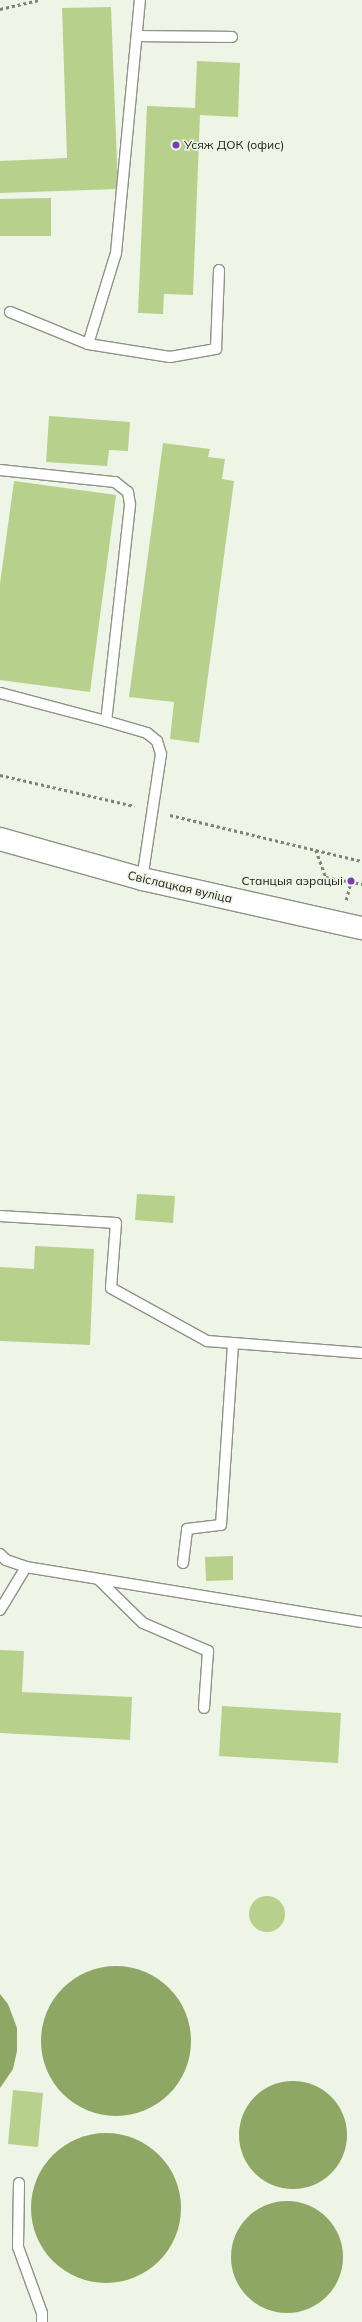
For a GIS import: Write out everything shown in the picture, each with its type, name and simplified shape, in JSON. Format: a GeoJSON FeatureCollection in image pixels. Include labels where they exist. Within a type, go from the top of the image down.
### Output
{"type":"FeatureCollection","features":[{"type":"Feature","properties":{"kind":"street","name":"Свіслацкая вуліца"},"geometry":{"type":"LineString","coordinates":[[0,839],[142,879],[362,928]]}},
{"type":"Feature","properties":{"kind":"lane"},"geometry":{"type":"LineString","coordinates":[[88,344],[116,253],[140,0]]}},
{"type":"Feature","properties":{"kind":"lane"},"geometry":{"type":"LineString","coordinates":[[137,36],[232,37]]}},
{"type":"Feature","properties":{"kind":"lane"},"geometry":{"type":"LineString","coordinates":[[10,312],[88,344],[170,357],[216,349],[219,270]]}},
{"type":"Feature","properties":{"kind":"lane"},"geometry":{"type":"LineString","coordinates":[[0,470],[115,482],[128,492],[130,505],[106,721]]}},
{"type":"Feature","properties":{"kind":"lane"},"geometry":{"type":"LineString","coordinates":[[0,693],[147,733],[157,740],[160,768],[142,879]]}},
{"type":"Feature","properties":{"kind":"lane"},"geometry":{"type":"LineString","coordinates":[[0,1216],[116,1223],[111,1288],[207,1341],[362,1353]]}},
{"type":"Feature","properties":{"kind":"lane"},"geometry":{"type":"LineString","coordinates":[[183,1564],[187,1529],[221,1525],[233,1343]]}},
{"type":"Feature","properties":{"kind":"lane"},"geometry":{"type":"LineString","coordinates":[[0,1554],[6,1560],[26,1567],[362,1622]]}},
{"type":"Feature","properties":{"kind":"lane"},"geometry":{"type":"LineString","coordinates":[[0,1610],[26,1567]]}},
{"type":"Feature","properties":{"kind":"lane"},"geometry":{"type":"LineString","coordinates":[[98,1579],[143,1623],[208,1651],[204,1708]]}},
{"type":"Feature","properties":{"kind":"lane"},"geometry":{"type":"LineString","coordinates":[[19,2183],[18,2247],[42,2313],[42,2322]]}},
{"type":"Feature","properties":{"kind":"path"},"geometry":{"type":"LineString","coordinates":[[0,9],[39,0]]}},
{"type":"Feature","properties":{"kind":"path"},"geometry":{"type":"LineString","coordinates":[[0,775],[153,810],[362,861]]}},
{"type":"Feature","properties":{"kind":"path"},"geometry":{"type":"LineString","coordinates":[[316,850],[326,877],[362,884]]}},
{"type":"Feature","properties":{"kind":"shaded area"},"geometry":{"type":"Polygon","coordinates":[[[116,1966],[145,1972],[169,1988],[185,2012],[191,2041],[185,2070],[169,2094],[145,2110],[116,2116],[87,2110],[63,2094],[47,2070],[41,2041],[47,2012],[63,1988],[87,1972],[116,1966]]]}},
{"type":"Feature","properties":{"kind":"shaded area"},"geometry":{"type":"Polygon","coordinates":[[[0,1994],[8,2004],[17,2028],[17,2051],[13,2069],[0,2088],[0,1994]]]}},
{"type":"Feature","properties":{"kind":"shaded area"},"geometry":{"type":"Polygon","coordinates":[[[293,2081],[314,2085],[331,2097],[343,2114],[347,2135],[343,2156],[331,2173],[314,2185],[293,2189],[272,2185],[255,2173],[243,2156],[239,2135],[243,2114],[255,2097],[272,2085],[293,2081]]]}},
{"type":"Feature","properties":{"kind":"shaded area"},"geometry":{"type":"Polygon","coordinates":[[[106,2133],[135,2139],[159,2155],[175,2179],[181,2208],[175,2237],[159,2261],[135,2277],[106,2283],[77,2277],[53,2261],[37,2237],[31,2208],[37,2179],[53,2155],[77,2139],[106,2133]]]}},
{"type":"Feature","properties":{"kind":"shaded area"},"geometry":{"type":"Polygon","coordinates":[[[287,2201],[308,2205],[327,2217],[339,2236],[343,2257],[339,2278],[327,2297],[308,2309],[287,2313],[266,2309],[247,2297],[235,2278],[231,2257],[235,2236],[247,2217],[266,2205],[287,2201]]]}},
{"type":"Feature","properties":{"kind":"building"},"geometry":{"type":"Polygon","coordinates":[[[111,7],[118,189],[0,193],[0,161],[67,158],[62,8],[111,7]]]}},
{"type":"Feature","properties":{"kind":"building"},"geometry":{"type":"Polygon","coordinates":[[[197,61],[240,63],[238,117],[200,115],[193,295],[164,294],[163,314],[138,313],[147,106],[195,108],[197,61]]]}},
{"type":"Feature","properties":{"kind":"building"},"geometry":{"type":"Polygon","coordinates":[[[51,198],[51,236],[0,236],[0,199],[51,198]]]}},
{"type":"Feature","properties":{"kind":"building"},"geometry":{"type":"Polygon","coordinates":[[[49,416],[130,422],[128,451],[109,450],[107,466],[46,462],[49,416]]]}},
{"type":"Feature","properties":{"kind":"building"},"geometry":{"type":"Polygon","coordinates":[[[163,443],[210,449],[208,457],[225,459],[222,479],[234,481],[199,743],[170,739],[174,702],[129,697],[163,443]]]}},
{"type":"Feature","properties":{"kind":"building"},"geometry":{"type":"Polygon","coordinates":[[[14,481],[116,495],[90,692],[0,680],[0,584],[14,481]]]}},
{"type":"Feature","properties":{"kind":"building"},"geometry":{"type":"Polygon","coordinates":[[[137,1194],[175,1196],[173,1223],[135,1220],[137,1194]]]}},
{"type":"Feature","properties":{"kind":"building"},"geometry":{"type":"Polygon","coordinates":[[[35,1246],[94,1249],[90,1345],[0,1341],[0,1267],[34,1269],[35,1246]]]}},
{"type":"Feature","properties":{"kind":"building"},"geometry":{"type":"Polygon","coordinates":[[[233,1556],[233,1580],[206,1581],[205,1557],[233,1556]]]}},
{"type":"Feature","properties":{"kind":"building"},"geometry":{"type":"Polygon","coordinates":[[[0,1650],[24,1651],[22,1692],[132,1697],[130,1740],[0,1733],[0,1650]]]}},
{"type":"Feature","properties":{"kind":"building"},"geometry":{"type":"Polygon","coordinates":[[[222,1706],[341,1713],[338,1763],[219,1756],[222,1706]]]}},
{"type":"Feature","properties":{"kind":"building"},"geometry":{"type":"Polygon","coordinates":[[[267,1896],[280,1901],[285,1914],[280,1927],[267,1932],[254,1927],[249,1914],[254,1901],[267,1896]]]}},
{"type":"Feature","properties":{"kind":"building"},"geometry":{"type":"Polygon","coordinates":[[[13,2090],[43,2093],[38,2147],[8,2144],[13,2090]]]}},
{"type":"Feature","properties":{"kind":"place","name":"Усяж ДОК (офис)"},"geometry":{"type":"Point","coordinates":[176,145]}},
{"type":"Feature","properties":{"kind":"place","name":"Станцыя аэрацыі"},"geometry":{"type":"Point","coordinates":[351,881]}}]}
